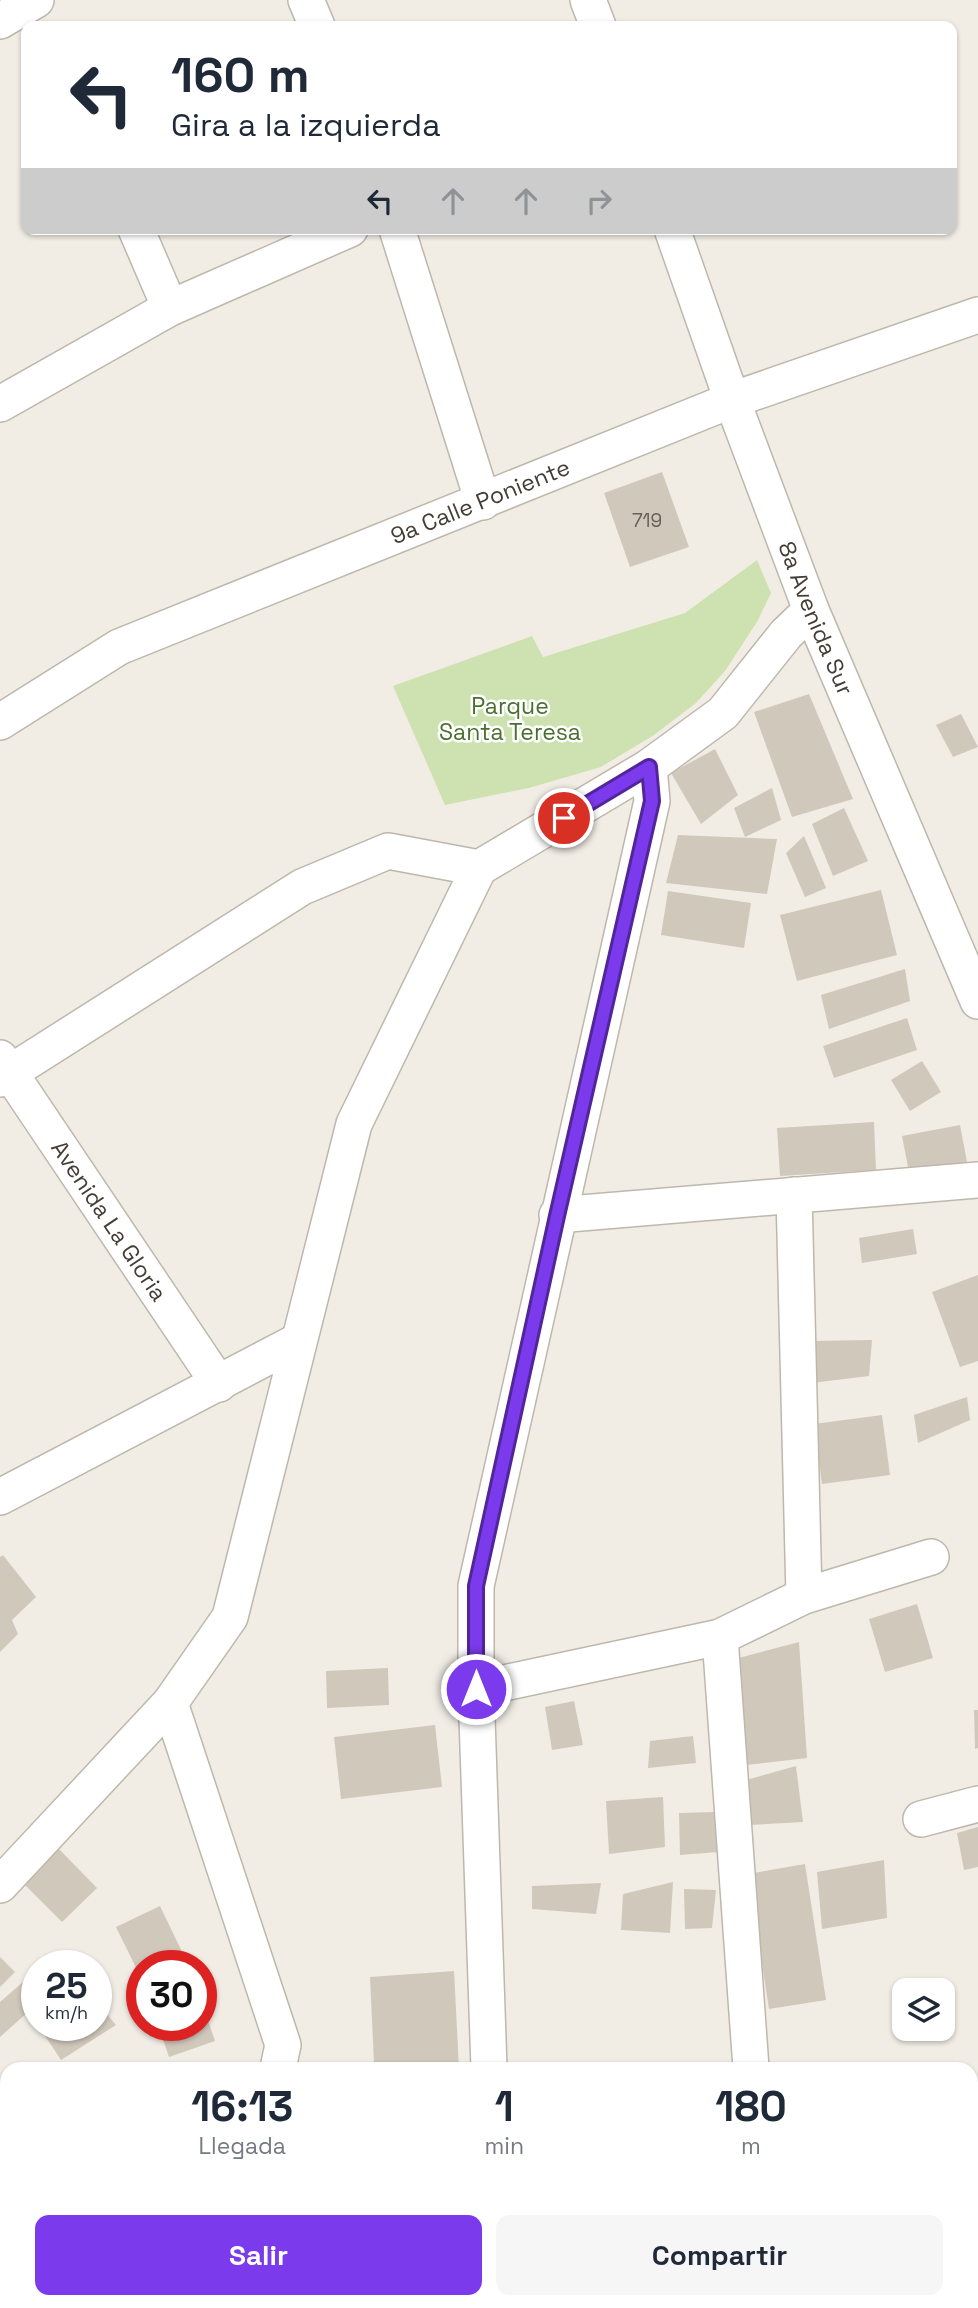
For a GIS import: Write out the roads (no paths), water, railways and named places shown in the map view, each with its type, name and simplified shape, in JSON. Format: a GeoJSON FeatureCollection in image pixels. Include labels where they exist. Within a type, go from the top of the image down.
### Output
{"type":"FeatureCollection","features":[{"type":"Feature","properties":{"kind":"street"},"geometry":{"type":"LineString","coordinates":[[0,21],[37,0],[47,21]]}},
{"type":"Feature","properties":{"kind":"street"},"geometry":{"type":"LineString","coordinates":[[306,0],[315,21]]}},
{"type":"Feature","properties":{"kind":"street"},"geometry":{"type":"LineString","coordinates":[[588,0],[596,21]]}},
{"type":"Feature","properties":{"kind":"street"},"geometry":{"type":"LineString","coordinates":[[139,235],[170,308]]}},
{"type":"Feature","properties":{"kind":"street"},"geometry":{"type":"LineString","coordinates":[[0,404],[170,308],[336,235]]}},
{"type":"Feature","properties":{"kind":"street"},"geometry":{"type":"LineString","coordinates":[[399,235],[483,502]]}},
{"type":"Feature","properties":{"kind":"street","name":"8a Avenida Sur"},"geometry":{"type":"LineString","coordinates":[[674,235],[732,400],[811,610],[978,1001]]}},
{"type":"Feature","properties":{"kind":"street","name":"9a Calle Poniente"},"geometry":{"type":"LineString","coordinates":[[0,722],[119,647],[732,400],[978,315]]}},
{"type":"Feature","properties":{"kind":"street"},"geometry":{"type":"LineString","coordinates":[[0,1885],[170,1703],[230,1617],[354,1124],[479,868],[649,767],[723,713],[786,634],[811,610]]}},
{"type":"Feature","properties":{"kind":"street"},"geometry":{"type":"LineString","coordinates":[[489,2062],[476,1689],[476,1586],[652,801],[649,767]]}},
{"type":"Feature","properties":{"kind":"street"},"geometry":{"type":"LineString","coordinates":[[3,1071],[302,887],[388,851],[479,868]]}},
{"type":"Feature","properties":{"kind":"street","name":"Avenida La Gloria"},"geometry":{"type":"LineString","coordinates":[[3,1071],[219,1384]]}},
{"type":"Feature","properties":{"kind":"street"},"geometry":{"type":"LineString","coordinates":[[557,1216],[978,1180]]}},
{"type":"Feature","properties":{"kind":"street"},"geometry":{"type":"LineString","coordinates":[[794,1195],[804,1596]]}},
{"type":"Feature","properties":{"kind":"street"},"geometry":{"type":"LineString","coordinates":[[0,1497],[298,1341]]}},
{"type":"Feature","properties":{"kind":"street"},"geometry":{"type":"LineString","coordinates":[[476,1689],[720,1637],[804,1596],[931,1557]]}},
{"type":"Feature","properties":{"kind":"street"},"geometry":{"type":"LineString","coordinates":[[720,1637],[751,2062]]}},
{"type":"Feature","properties":{"kind":"street"},"geometry":{"type":"LineString","coordinates":[[170,1703],[283,2045],[279,2062]]}},
{"type":"Feature","properties":{"kind":"street"},"geometry":{"type":"LineString","coordinates":[[921,1819],[978,1804]]}},
{"type":"Feature","properties":{"kind":"park label","name":"Parque Santa Teresa"},"geometry":{"type":"Point","coordinates":[510,719]}}]}
